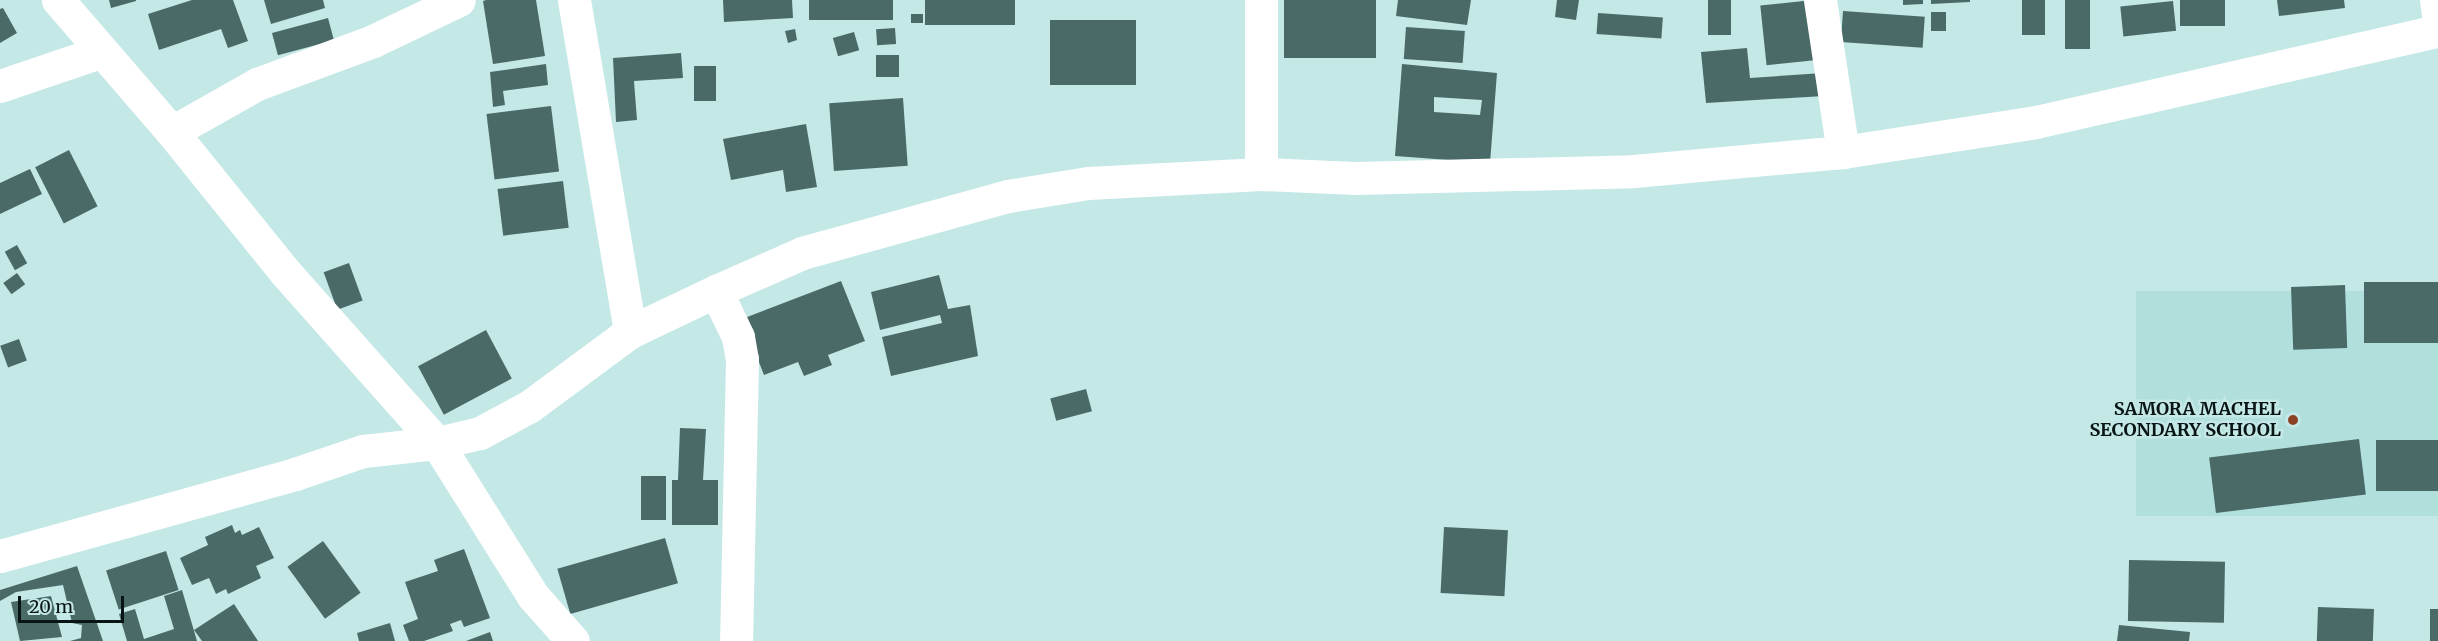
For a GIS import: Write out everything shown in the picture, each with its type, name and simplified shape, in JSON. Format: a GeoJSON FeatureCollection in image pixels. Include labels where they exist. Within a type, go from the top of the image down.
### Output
{"type":"FeatureCollection","features":[{"type":"Feature","properties":{"kind":"street"},"geometry":{"type":"LineString","coordinates":[[58,0],[100,52],[172,132],[285,272],[437,443],[533,596],[573,641]]}},
{"type":"Feature","properties":{"kind":"street"},"geometry":{"type":"LineString","coordinates":[[172,132],[257,84],[363,45],[459,0]]}},
{"type":"Feature","properties":{"kind":"street"},"geometry":{"type":"LineString","coordinates":[[574,0],[630,332]]}},
{"type":"Feature","properties":{"kind":"street"},"geometry":{"type":"LineString","coordinates":[[1261,0],[1261,174]]}},
{"type":"Feature","properties":{"kind":"street"},"geometry":{"type":"LineString","coordinates":[[1820,0],[1843,152]]}},
{"type":"Feature","properties":{"kind":"street"},"geometry":{"type":"LineString","coordinates":[[2436,0],[2438,14]]}},
{"type":"Feature","properties":{"kind":"street"},"geometry":{"type":"LineString","coordinates":[[0,556],[295,474],[363,451],[437,443],[480,433],[507,420],[630,332],[716,291],[802,253],[1008,196],[1088,183],[1261,174],[1355,178],[1622,171],[1843,152],[2036,122],[2438,31]]}},
{"type":"Feature","properties":{"kind":"street"},"geometry":{"type":"LineString","coordinates":[[0,86],[100,52]]}},
{"type":"Feature","properties":{"kind":"street"},"geometry":{"type":"LineString","coordinates":[[716,291],[738,337],[742,359],[736,641]]}},
{"type":"Feature","properties":{"kind":"shaded area","name":"SAMORA MACHEL SECONDARY SCHOOL"},"geometry":{"type":"Polygon","coordinates":[[[2136,291],[2438,291],[2438,516],[2136,516],[2136,291]]]}},
{"type":"Feature","properties":{"kind":"building"},"geometry":{"type":"Polygon","coordinates":[[[109,0],[136,0],[136,1],[111,8],[109,0]]]}},
{"type":"Feature","properties":{"kind":"building"},"geometry":{"type":"Polygon","coordinates":[[[192,0],[233,0],[248,41],[228,48],[221,29],[159,50],[148,14],[192,0]]]}},
{"type":"Feature","properties":{"kind":"building"},"geometry":{"type":"Polygon","coordinates":[[[264,0],[323,0],[325,8],[271,24],[264,0]]]}},
{"type":"Feature","properties":{"kind":"building"},"geometry":{"type":"Polygon","coordinates":[[[536,0],[545,56],[493,64],[483,1],[536,0]]]}},
{"type":"Feature","properties":{"kind":"building"},"geometry":{"type":"Polygon","coordinates":[[[723,0],[792,0],[793,18],[724,22],[723,0]]]}},
{"type":"Feature","properties":{"kind":"building"},"geometry":{"type":"Polygon","coordinates":[[[809,0],[893,0],[893,20],[809,20],[809,0]]]}},
{"type":"Feature","properties":{"kind":"building"},"geometry":{"type":"Polygon","coordinates":[[[925,0],[1015,0],[1015,25],[925,25],[925,0]]]}},
{"type":"Feature","properties":{"kind":"building"},"geometry":{"type":"Polygon","coordinates":[[[1284,0],[1376,0],[1376,58],[1284,58],[1284,0]]]}},
{"type":"Feature","properties":{"kind":"building"},"geometry":{"type":"Polygon","coordinates":[[[1398,0],[1471,0],[1467,25],[1396,16],[1398,0]]]}},
{"type":"Feature","properties":{"kind":"building"},"geometry":{"type":"Polygon","coordinates":[[[1557,0],[1579,0],[1576,20],[1555,17],[1557,0]]]}},
{"type":"Feature","properties":{"kind":"building"},"geometry":{"type":"Polygon","coordinates":[[[1708,0],[1731,0],[1731,35],[1708,35],[1708,0]]]}},
{"type":"Feature","properties":{"kind":"building"},"geometry":{"type":"Polygon","coordinates":[[[1813,0],[1819,60],[1767,65],[1760,6],[1813,0]]]}},
{"type":"Feature","properties":{"kind":"building"},"geometry":{"type":"Polygon","coordinates":[[[1903,0],[1923,0],[1923,4],[1903,5],[1903,0]]]}},
{"type":"Feature","properties":{"kind":"building"},"geometry":{"type":"Polygon","coordinates":[[[1931,0],[1970,0],[1970,2],[1931,4],[1931,0]]]}},
{"type":"Feature","properties":{"kind":"building"},"geometry":{"type":"Polygon","coordinates":[[[2022,0],[2045,0],[2045,35],[2022,35],[2022,0]]]}},
{"type":"Feature","properties":{"kind":"building"},"geometry":{"type":"Polygon","coordinates":[[[2065,0],[2090,0],[2090,49],[2065,49],[2065,0]]]}},
{"type":"Feature","properties":{"kind":"building"},"geometry":{"type":"Polygon","coordinates":[[[2180,0],[2225,0],[2225,26],[2180,26],[2180,0]]]}},
{"type":"Feature","properties":{"kind":"building"},"geometry":{"type":"Polygon","coordinates":[[[2277,0],[2344,0],[2345,8],[2279,16],[2277,0]]]}},
{"type":"Feature","properties":{"kind":"building"},"geometry":{"type":"Polygon","coordinates":[[[2173,1],[2176,31],[2123,36],[2120,7],[2173,1]]]}},
{"type":"Feature","properties":{"kind":"building"},"geometry":{"type":"Polygon","coordinates":[[[3,8],[17,33],[0,43],[0,9],[3,8]]]}},
{"type":"Feature","properties":{"kind":"building"},"geometry":{"type":"Polygon","coordinates":[[[1843,11],[1925,17],[1923,48],[1841,42],[1843,11]]]}},
{"type":"Feature","properties":{"kind":"building"},"geometry":{"type":"Polygon","coordinates":[[[1931,12],[1946,12],[1946,31],[1931,31],[1931,12]]]}},
{"type":"Feature","properties":{"kind":"building"},"geometry":{"type":"Polygon","coordinates":[[[1598,13],[1663,18],[1661,38],[1597,34],[1598,13]]]}},
{"type":"Feature","properties":{"kind":"building"},"geometry":{"type":"Polygon","coordinates":[[[911,14],[923,14],[923,23],[911,23],[911,14]]]}},
{"type":"Feature","properties":{"kind":"building"},"geometry":{"type":"Polygon","coordinates":[[[328,18],[334,40],[278,55],[272,33],[328,18]]]}},
{"type":"Feature","properties":{"kind":"building"},"geometry":{"type":"Polygon","coordinates":[[[1050,20],[1136,20],[1136,85],[1050,85],[1050,20]]]}},
{"type":"Feature","properties":{"kind":"building"},"geometry":{"type":"Polygon","coordinates":[[[1406,27],[1465,31],[1463,63],[1404,59],[1406,27]]]}},
{"type":"Feature","properties":{"kind":"building"},"geometry":{"type":"Polygon","coordinates":[[[895,28],[896,44],[877,45],[876,29],[895,28]]]}},
{"type":"Feature","properties":{"kind":"building"},"geometry":{"type":"Polygon","coordinates":[[[795,29],[797,40],[788,43],[785,31],[795,29]]]}},
{"type":"Feature","properties":{"kind":"building"},"geometry":{"type":"Polygon","coordinates":[[[854,32],[859,50],[838,56],[833,38],[854,32]]]}},
{"type":"Feature","properties":{"kind":"building"},"geometry":{"type":"Polygon","coordinates":[[[1747,48],[1750,78],[1823,73],[1824,96],[1706,103],[1701,52],[1747,48]]]}},
{"type":"Feature","properties":{"kind":"building"},"geometry":{"type":"Polygon","coordinates":[[[681,53],[683,78],[634,81],[637,120],[616,122],[613,58],[681,53]]]}},
{"type":"Feature","properties":{"kind":"building"},"geometry":{"type":"Polygon","coordinates":[[[876,55],[899,55],[899,77],[876,77],[876,55]]]}},
{"type":"Feature","properties":{"kind":"building"},"geometry":{"type":"Polygon","coordinates":[[[546,64],[548,85],[503,91],[505,105],[493,107],[490,72],[546,64]]]}},
{"type":"Feature","properties":{"kind":"building"},"geometry":{"type":"Polygon","coordinates":[[[1402,64],[1497,73],[1490,163],[1395,156],[1402,64]],[[1434,97],[1434,112],[1480,115],[1482,100],[1434,97]]]}},
{"type":"Feature","properties":{"kind":"building"},"geometry":{"type":"Polygon","coordinates":[[[694,66],[716,66],[716,101],[694,101],[694,66]]]}},
{"type":"Feature","properties":{"kind":"building"},"geometry":{"type":"Polygon","coordinates":[[[903,98],[908,166],[834,171],[829,103],[903,98]]]}},
{"type":"Feature","properties":{"kind":"building"},"geometry":{"type":"Polygon","coordinates":[[[551,106],[559,172],[495,179],[486,114],[551,106]]]}},
{"type":"Feature","properties":{"kind":"building"},"geometry":{"type":"Polygon","coordinates":[[[806,124],[817,187],[786,192],[783,170],[731,180],[723,139],[806,124]]]}},
{"type":"Feature","properties":{"kind":"building"},"geometry":{"type":"Polygon","coordinates":[[[69,150],[98,206],[64,223],[35,167],[69,150]]]}},
{"type":"Feature","properties":{"kind":"building"},"geometry":{"type":"Polygon","coordinates":[[[30,169],[42,194],[0,214],[0,183],[30,169]]]}},
{"type":"Feature","properties":{"kind":"building"},"geometry":{"type":"Polygon","coordinates":[[[563,181],[569,228],[503,236],[497,189],[563,181]]]}},
{"type":"Feature","properties":{"kind":"building"},"geometry":{"type":"Polygon","coordinates":[[[17,245],[27,263],[15,270],[5,252],[17,245]]]}},
{"type":"Feature","properties":{"kind":"building"},"geometry":{"type":"Polygon","coordinates":[[[349,263],[363,301],[337,310],[324,272],[349,263]]]}},
{"type":"Feature","properties":{"kind":"building"},"geometry":{"type":"Polygon","coordinates":[[[17,273],[25,284],[11,294],[3,283],[17,273]]]}},
{"type":"Feature","properties":{"kind":"building"},"geometry":{"type":"Polygon","coordinates":[[[939,275],[948,309],[970,305],[978,356],[891,376],[882,337],[942,323],[940,315],[880,330],[871,292],[939,275]]]}},
{"type":"Feature","properties":{"kind":"building"},"geometry":{"type":"Polygon","coordinates":[[[841,281],[865,341],[828,355],[832,365],[804,376],[798,362],[764,375],[742,319],[841,281]]]}},
{"type":"Feature","properties":{"kind":"building"},"geometry":{"type":"Polygon","coordinates":[[[2364,282],[2438,282],[2438,343],[2364,343],[2364,282]]]}},
{"type":"Feature","properties":{"kind":"building"},"geometry":{"type":"Polygon","coordinates":[[[2345,285],[2347,348],[2293,350],[2291,287],[2345,285]]]}},
{"type":"Feature","properties":{"kind":"building"},"geometry":{"type":"Polygon","coordinates":[[[486,330],[512,379],[444,415],[418,366],[486,330]]]}},
{"type":"Feature","properties":{"kind":"building"},"geometry":{"type":"Polygon","coordinates":[[[19,339],[27,361],[8,367],[0,346],[19,339]]]}},
{"type":"Feature","properties":{"kind":"building"},"geometry":{"type":"Polygon","coordinates":[[[1086,389],[1092,411],[1056,421],[1050,399],[1086,389]]]}},
{"type":"Feature","properties":{"kind":"building"},"geometry":{"type":"Polygon","coordinates":[[[680,428],[706,429],[703,480],[718,480],[718,525],[672,525],[672,480],[678,480],[680,428]]]}},
{"type":"Feature","properties":{"kind":"building"},"geometry":{"type":"Polygon","coordinates":[[[2359,439],[2366,495],[2216,513],[2209,457],[2359,439]]]}},
{"type":"Feature","properties":{"kind":"building"},"geometry":{"type":"Polygon","coordinates":[[[2376,440],[2438,440],[2438,491],[2376,491],[2376,440]]]}},
{"type":"Feature","properties":{"kind":"building"},"geometry":{"type":"Polygon","coordinates":[[[641,476],[666,476],[666,520],[641,520],[641,476]]]}},
{"type":"Feature","properties":{"kind":"building"},"geometry":{"type":"Polygon","coordinates":[[[232,525],[235,533],[240,530],[242,535],[259,527],[274,558],[256,566],[261,578],[228,594],[226,589],[216,594],[209,578],[192,585],[180,558],[208,545],[205,537],[232,525]]]}},
{"type":"Feature","properties":{"kind":"building"},"geometry":{"type":"Polygon","coordinates":[[[1444,527],[1508,530],[1504,596],[1441,593],[1444,527]]]}},
{"type":"Feature","properties":{"kind":"building"},"geometry":{"type":"Polygon","coordinates":[[[665,538],[678,583],[570,614],[557,569],[665,538]]]}},
{"type":"Feature","properties":{"kind":"building"},"geometry":{"type":"Polygon","coordinates":[[[323,541],[361,593],[325,619],[287,567],[323,541]]]}},
{"type":"Feature","properties":{"kind":"building"},"geometry":{"type":"Polygon","coordinates":[[[464,549],[490,618],[464,627],[461,620],[450,624],[453,631],[424,641],[409,641],[403,625],[418,619],[405,582],[438,571],[434,560],[464,549]]]}},
{"type":"Feature","properties":{"kind":"building"},"geometry":{"type":"Polygon","coordinates":[[[166,551],[179,590],[119,609],[106,570],[166,551]]]}},
{"type":"Feature","properties":{"kind":"building"},"geometry":{"type":"Polygon","coordinates":[[[2129,560],[2225,562],[2224,623],[2128,621],[2129,560]]]}},
{"type":"Feature","properties":{"kind":"building"},"geometry":{"type":"Polygon","coordinates":[[[77,566],[103,641],[70,641],[81,638],[82,625],[72,623],[63,585],[16,592],[0,601],[0,590],[77,566]]]}},
{"type":"Feature","properties":{"kind":"building"},"geometry":{"type":"Polygon","coordinates":[[[182,590],[197,641],[127,641],[119,614],[135,609],[144,639],[174,629],[164,596],[182,590]]]}},
{"type":"Feature","properties":{"kind":"building"},"geometry":{"type":"Polygon","coordinates":[[[51,596],[62,637],[20,641],[11,602],[51,596]]]}},
{"type":"Feature","properties":{"kind":"building"},"geometry":{"type":"Polygon","coordinates":[[[234,604],[258,641],[202,641],[194,630],[234,604]]]}},
{"type":"Feature","properties":{"kind":"building"},"geometry":{"type":"Polygon","coordinates":[[[2318,607],[2374,609],[2373,641],[2317,641],[2318,607]]]}},
{"type":"Feature","properties":{"kind":"building"},"geometry":{"type":"Polygon","coordinates":[[[2430,609],[2438,609],[2438,641],[2430,641],[2430,609]]]}},
{"type":"Feature","properties":{"kind":"building"},"geometry":{"type":"Polygon","coordinates":[[[390,623],[395,641],[359,641],[357,633],[390,623]]]}},
{"type":"Feature","properties":{"kind":"building"},"geometry":{"type":"Polygon","coordinates":[[[2119,625],[2190,632],[2189,641],[2117,641],[2119,625]]]}},
{"type":"Feature","properties":{"kind":"building"},"geometry":{"type":"Polygon","coordinates":[[[490,632],[493,641],[466,641],[490,632]]]}},
{"type":"Feature","properties":{"kind":"place","name":"SAMORA MACHEL SECONDARY SCHOOL"},"geometry":{"type":"Point","coordinates":[2293,420]}}]}
